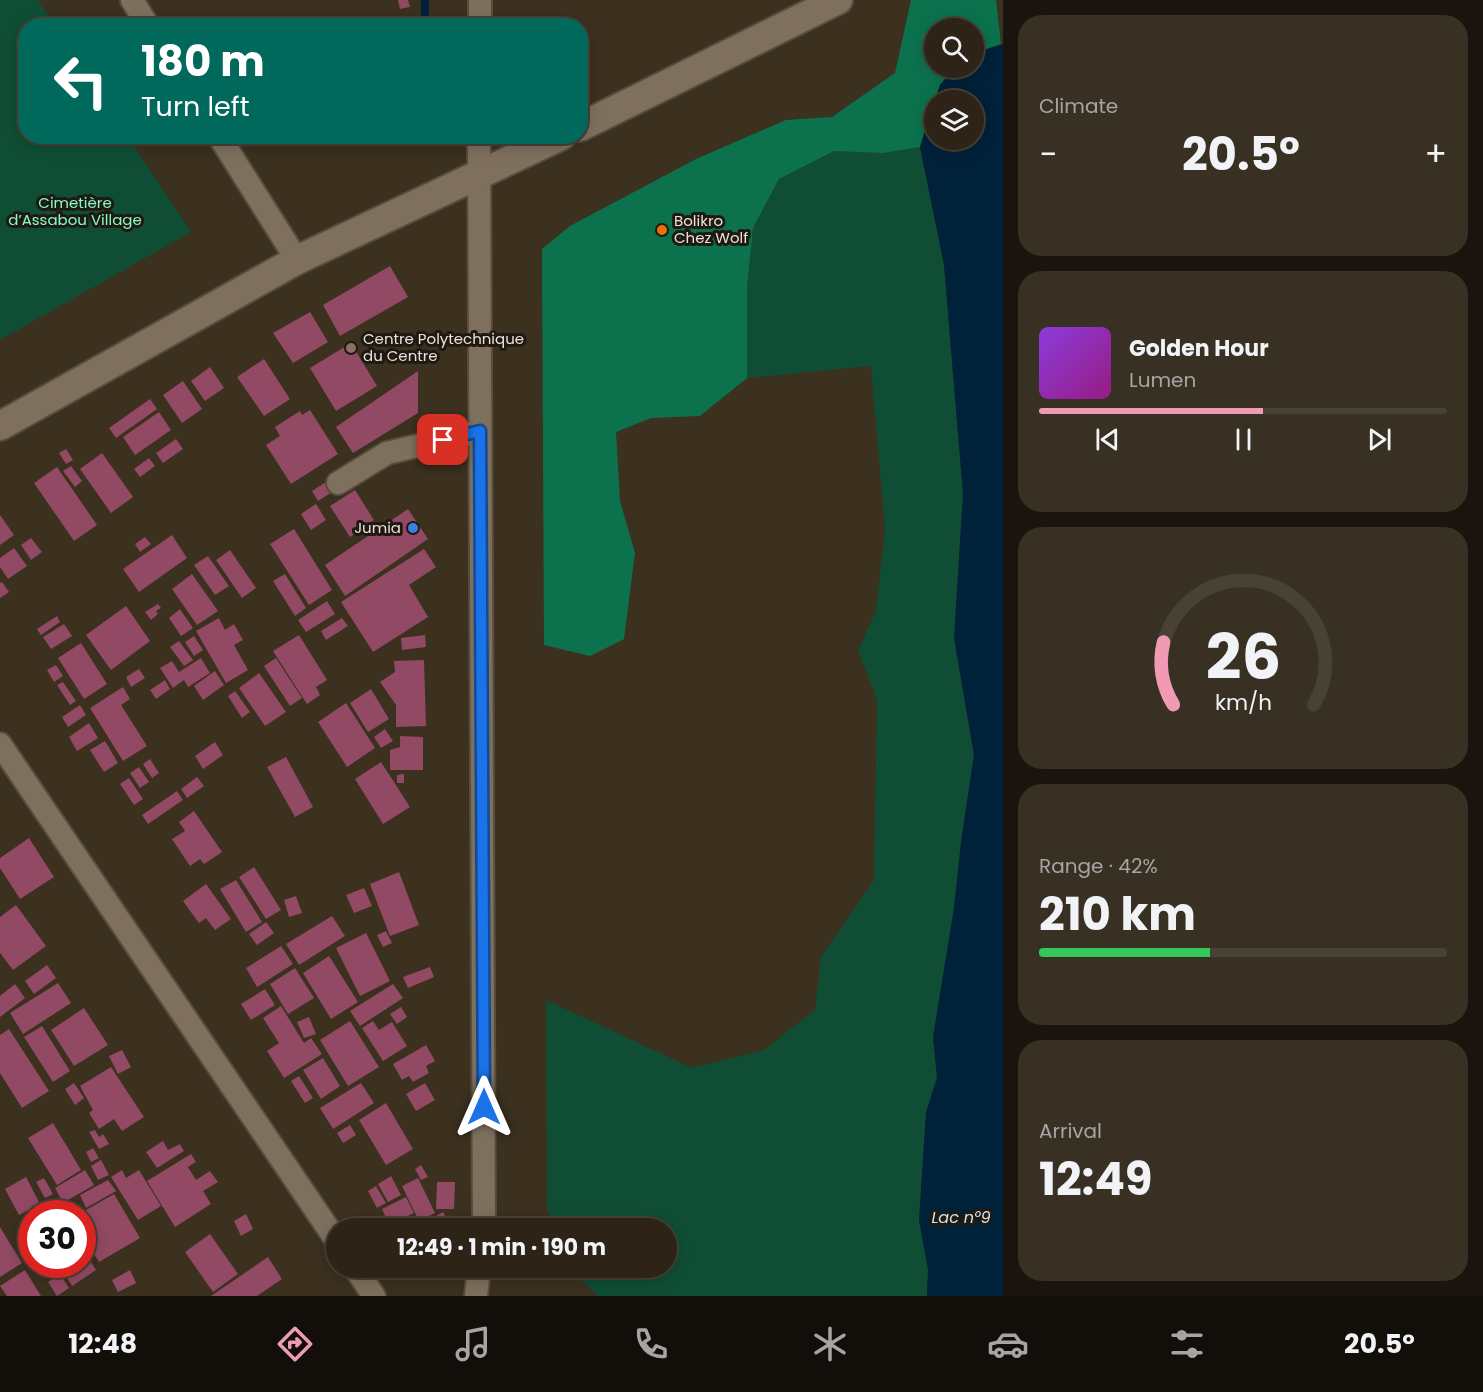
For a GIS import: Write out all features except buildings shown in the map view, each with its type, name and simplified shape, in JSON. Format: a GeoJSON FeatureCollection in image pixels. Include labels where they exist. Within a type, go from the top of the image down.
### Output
{"type":"FeatureCollection","features":[{"type":"Feature","properties":{"kind":"street"},"geometry":{"type":"LineString","coordinates":[[132,0],[143,18]]}},
{"type":"Feature","properties":{"kind":"street"},"geometry":{"type":"LineString","coordinates":[[480,0],[480,18]]}},
{"type":"Feature","properties":{"kind":"street"},"geometry":{"type":"LineString","coordinates":[[588,123],[837,0]]}},
{"type":"Feature","properties":{"kind":"street"},"geometry":{"type":"LineString","coordinates":[[224,144],[297,260]]}},
{"type":"Feature","properties":{"kind":"street"},"geometry":{"type":"LineString","coordinates":[[479,144],[484,1218]]}},
{"type":"Feature","properties":{"kind":"street"},"geometry":{"type":"LineString","coordinates":[[0,426],[297,260],[479,177],[545,144]]}},
{"type":"Feature","properties":{"kind":"street"},"geometry":{"type":"LineString","coordinates":[[338,483],[387,453],[480,431]]}},
{"type":"Feature","properties":{"kind":"street"},"geometry":{"type":"LineString","coordinates":[[0,744],[326,1225]]}},
{"type":"Feature","properties":{"kind":"street"},"geometry":{"type":"LineString","coordinates":[[362,1278],[374,1296]]}},
{"type":"Feature","properties":{"kind":"street"},"geometry":{"type":"LineString","coordinates":[[476,1296],[478,1278]]}},
{"type":"Feature","properties":{"kind":"green space","name":"Cimetière d’Assabou Village"},"geometry":{"type":"Polygon","coordinates":[[[0,0],[38,0],[50,18],[18,18],[18,144],[133,144],[191,232],[0,340],[0,0]]]}},
{"type":"Feature","properties":{"kind":"green space"},"geometry":{"type":"Polygon","coordinates":[[[911,0],[996,0],[1001,44],[984,50],[984,18],[924,18],[924,78],[946,78],[938,90],[924,90],[924,135],[920,147],[883,153],[834,151],[779,179],[753,228],[747,287],[747,378],[700,416],[651,418],[616,432],[620,501],[635,553],[624,639],[590,656],[544,645],[542,249],[570,226],[696,159],[786,120],[832,117],[895,73],[911,0]]]}},
{"type":"Feature","properties":{"kind":"green space"},"geometry":{"type":"Polygon","coordinates":[[[920,147],[944,265],[963,494],[954,638],[974,755],[954,908],[933,1037],[937,1078],[926,1112],[919,1220],[928,1269],[927,1296],[599,1296],[580,1278],[677,1278],[677,1218],[551,1218],[547,1209],[546,1000],[692,1068],[764,1050],[815,1010],[821,957],[874,880],[877,699],[858,651],[876,611],[885,529],[871,366],[747,378],[747,287],[753,228],[779,179],[834,151],[883,153],[920,147]]]}},
{"type":"Feature","properties":{"kind":"water","name":"Lac n°9"},"geometry":{"type":"Polygon","coordinates":[[[1003,44],[1003,1296],[927,1296],[928,1269],[919,1220],[926,1112],[937,1078],[933,1037],[954,908],[974,755],[954,638],[963,494],[944,265],[920,147],[924,134],[924,150],[984,150],[984,90],[938,90],[946,78],[984,78],[984,50],[1003,44]]]}},
{"type":"Feature","properties":{"kind":"waterway"},"geometry":{"type":"LineString","coordinates":[[425,0],[425,18]]}},
{"type":"Feature","properties":{"kind":"place","name":"Bolikro Chez Wolf"},"geometry":{"type":"Point","coordinates":[662,230]}},
{"type":"Feature","properties":{"kind":"place","name":"Centre Polytechnique du Centre"},"geometry":{"type":"Point","coordinates":[351,348]}},
{"type":"Feature","properties":{"kind":"place","name":"Jumia"},"geometry":{"type":"Point","coordinates":[413,528]}},
{"type":"Feature","properties":{"kind":"route"},"geometry":{"type":"LineString","coordinates":[[443,440],[480,431],[484,1107]]}}]}
